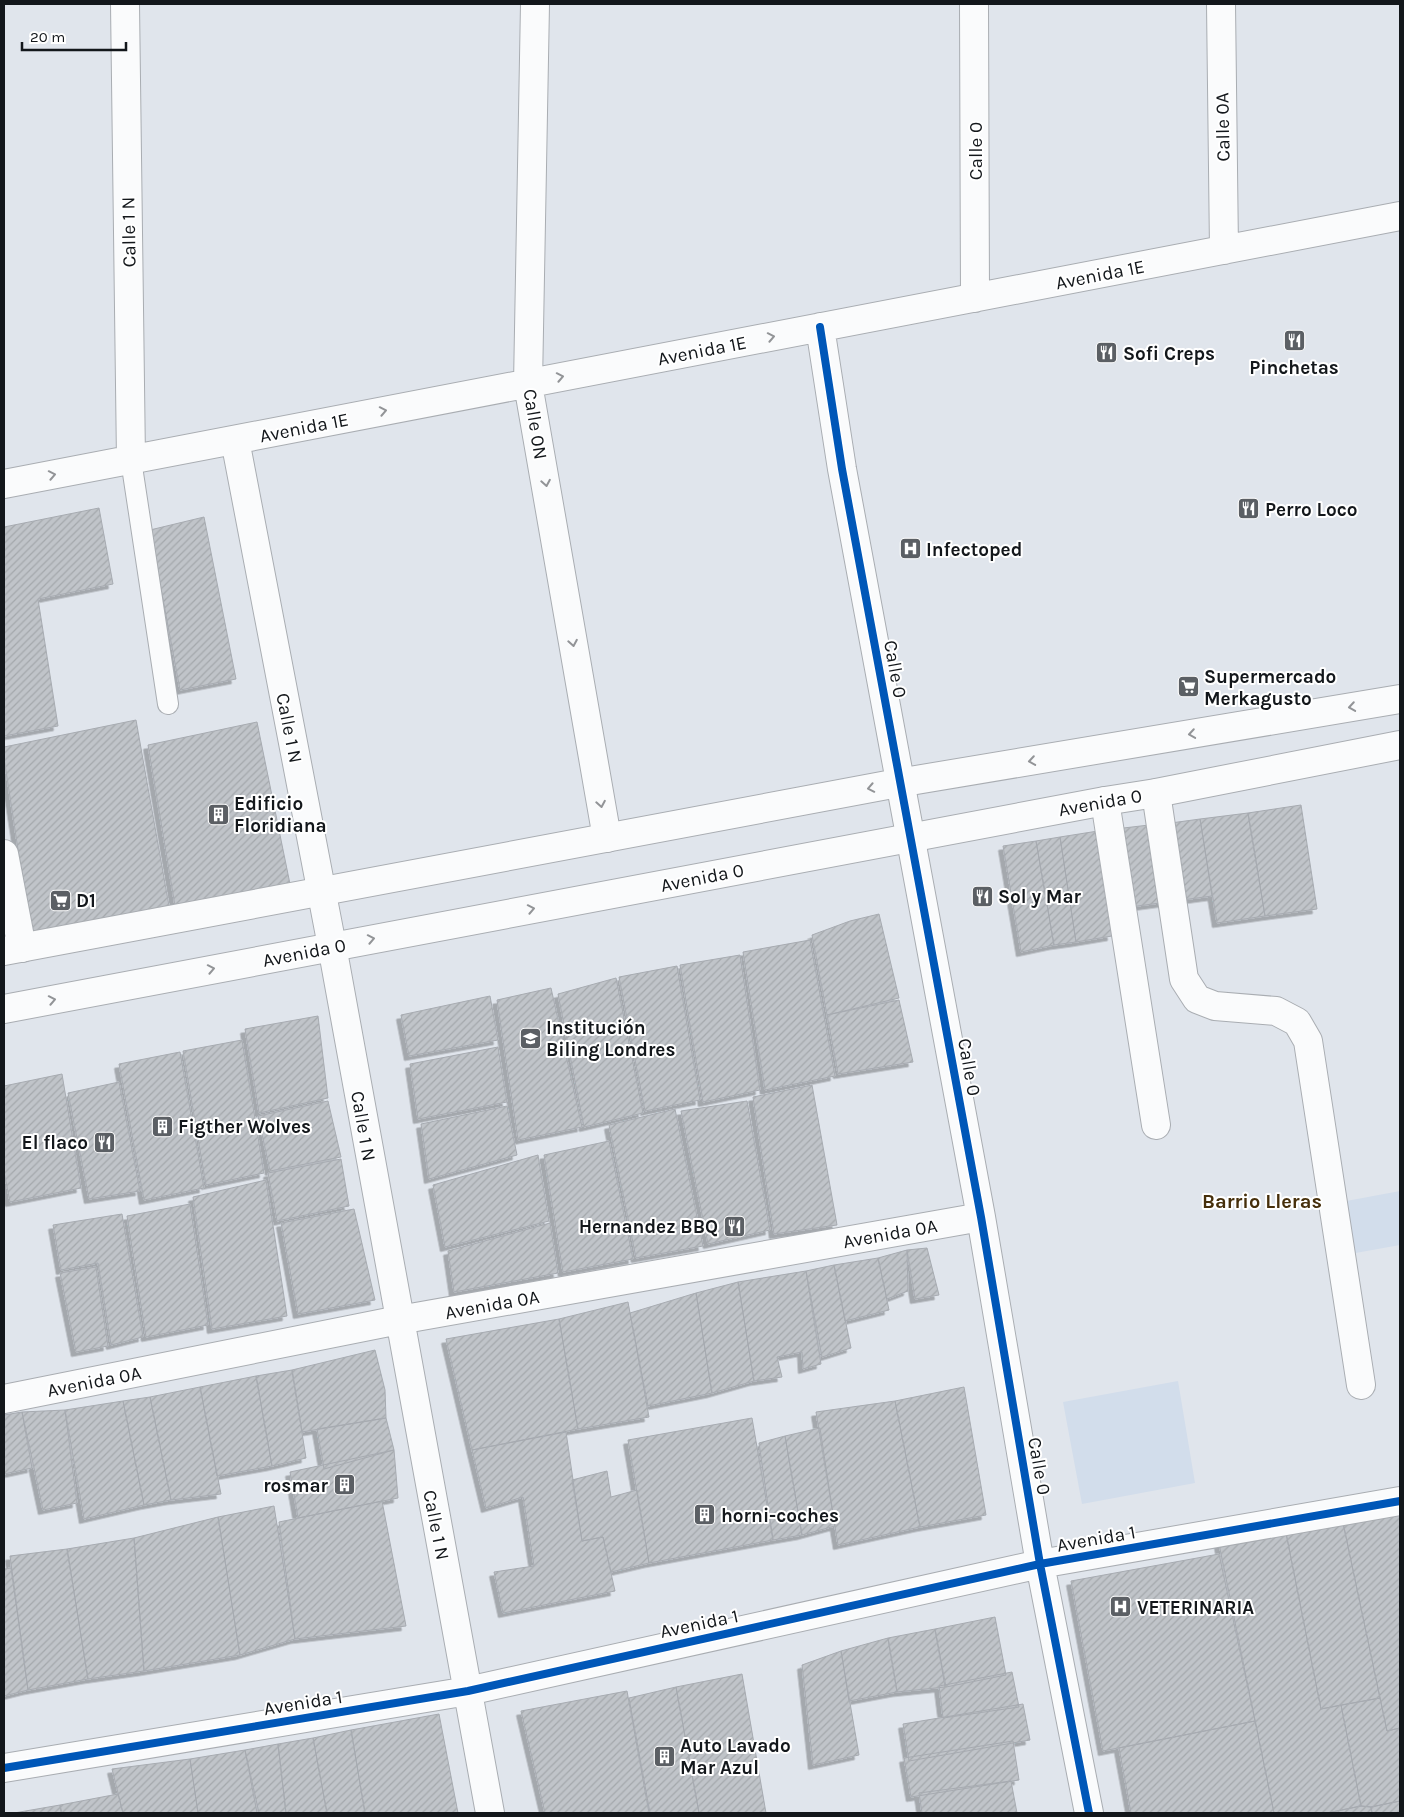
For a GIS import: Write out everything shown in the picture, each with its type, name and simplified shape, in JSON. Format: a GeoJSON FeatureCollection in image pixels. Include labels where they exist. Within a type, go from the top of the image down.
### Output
{"type":"FeatureCollection","features":[{"type":"Feature","properties":{"kind":"street","name":"Calle 1 N"},"geometry":{"type":"LineString","coordinates":[[125,4],[131,460]]}},
{"type":"Feature","properties":{"kind":"street","name":"Calle 0N"},"geometry":{"type":"LineString","coordinates":[[535,4],[528,384],[607,838]]}},
{"type":"Feature","properties":{"kind":"street","name":"Calle 0"},"geometry":{"type":"LineString","coordinates":[[974,4],[975,298]]}},
{"type":"Feature","properties":{"kind":"street","name":"Calle 0A"},"geometry":{"type":"LineString","coordinates":[[1221,4],[1224,250]]}},
{"type":"Feature","properties":{"kind":"street","name":"Avenida 1E"},"geometry":{"type":"LineString","coordinates":[[4,484],[1400,216]]}},
{"type":"Feature","properties":{"kind":"street","name":"Calle 0"},"geometry":{"type":"LineString","coordinates":[[820,327],[842,470],[981,1217],[1040,1564],[1089,1813]]}},
{"type":"Feature","properties":{"kind":"street","name":"Calle 1 N"},"geometry":{"type":"LineString","coordinates":[[235,440],[332,946],[490,1813]]}},
{"type":"Feature","properties":{"kind":"street"},"geometry":{"type":"LineString","coordinates":[[4,854],[13,950],[900,783],[1400,699]]}},
{"type":"Feature","properties":{"kind":"street","name":"Avenida 0"},"geometry":{"type":"LineString","coordinates":[[4,1009],[1105,801],[1156,793],[1400,745]]}},
{"type":"Feature","properties":{"kind":"street"},"geometry":{"type":"LineString","coordinates":[[1156,793],[1184,979],[1197,999],[1214,1006],[1276,1011],[1297,1022],[1308,1041],[1361,1385]]}},
{"type":"Feature","properties":{"kind":"street"},"geometry":{"type":"LineString","coordinates":[[1105,801],[1156,1124]]}},
{"type":"Feature","properties":{"kind":"street","name":"Avenida 0A"},"geometry":{"type":"LineString","coordinates":[[4,1399],[399,1320],[981,1217]]}},
{"type":"Feature","properties":{"kind":"street","name":"Avenida 1"},"geometry":{"type":"LineString","coordinates":[[4,1768],[468,1691],[1040,1564],[1400,1502]]}},
{"type":"Feature","properties":{"kind":"lane"},"geometry":{"type":"LineString","coordinates":[[131,460],[168,704]]}},
{"type":"Feature","properties":{"kind":"shaded area"},"geometry":{"type":"Polygon","coordinates":[[[1400,1191],[1400,1245],[1350,1254],[1341,1202],[1400,1191]]]}},
{"type":"Feature","properties":{"kind":"shaded area"},"geometry":{"type":"Polygon","coordinates":[[[1178,1381],[1195,1483],[1082,1504],[1063,1402],[1178,1381]]]}},
{"type":"Feature","properties":{"kind":"building"},"geometry":{"type":"Polygon","coordinates":[[[99,508],[113,584],[38,599],[58,726],[4,736],[4,527],[99,508]]]}},
{"type":"Feature","properties":{"kind":"building"},"geometry":{"type":"Polygon","coordinates":[[[204,517],[236,679],[180,690],[150,530],[204,517]]]}},
{"type":"Feature","properties":{"kind":"building"},"geometry":{"type":"Polygon","coordinates":[[[136,720],[169,906],[31,934],[4,758],[4,747],[136,720]]]}},
{"type":"Feature","properties":{"kind":"building","name":"Edificio Floridiana"},"geometry":{"type":"Polygon","coordinates":[[[257,722],[290,884],[175,906],[148,745],[257,722]]]}},
{"type":"Feature","properties":{"kind":"building"},"geometry":{"type":"Polygon","coordinates":[[[1301,805],[1317,909],[1265,916],[1248,813],[1301,805]]]}},
{"type":"Feature","properties":{"kind":"building"},"geometry":{"type":"Polygon","coordinates":[[[1248,813],[1265,916],[1217,923],[1200,819],[1248,813]]]}},
{"type":"Feature","properties":{"kind":"building"},"geometry":{"type":"Polygon","coordinates":[[[1200,819],[1212,896],[1160,903],[1149,826],[1200,819]]]}},
{"type":"Feature","properties":{"kind":"building"},"geometry":{"type":"Polygon","coordinates":[[[1149,825],[1160,903],[1108,910],[1098,831],[1149,825]]]}},
{"type":"Feature","properties":{"kind":"building"},"geometry":{"type":"Polygon","coordinates":[[[1098,831],[1112,936],[1076,942],[1060,837],[1098,831]]]}},
{"type":"Feature","properties":{"kind":"building"},"geometry":{"type":"Polygon","coordinates":[[[1060,837],[1076,942],[1054,945],[1036,841],[1060,837]]]}},
{"type":"Feature","properties":{"kind":"building"},"geometry":{"type":"Polygon","coordinates":[[[1036,841],[1054,945],[1021,952],[1003,846],[1036,841]]]}},
{"type":"Feature","properties":{"kind":"building"},"geometry":{"type":"Polygon","coordinates":[[[879,914],[899,998],[827,1015],[812,935],[850,921],[879,914]]]}},
{"type":"Feature","properties":{"kind":"building"},"geometry":{"type":"Polygon","coordinates":[[[810,940],[835,1076],[765,1090],[743,952],[810,940]]]}},
{"type":"Feature","properties":{"kind":"building"},"geometry":{"type":"Polygon","coordinates":[[[740,955],[760,1090],[703,1102],[680,965],[740,955]]]}},
{"type":"Feature","properties":{"kind":"building"},"geometry":{"type":"Polygon","coordinates":[[[677,966],[700,1100],[645,1111],[619,977],[677,966]]]}},
{"type":"Feature","properties":{"kind":"building"},"geometry":{"type":"Polygon","coordinates":[[[616,978],[643,1113],[584,1127],[558,994],[616,978]]]}},
{"type":"Feature","properties":{"kind":"building"},"geometry":{"type":"Polygon","coordinates":[[[551,988],[582,1127],[518,1140],[497,1000],[551,988]]]}},
{"type":"Feature","properties":{"kind":"building"},"geometry":{"type":"Polygon","coordinates":[[[490,996],[498,1040],[409,1056],[401,1015],[490,996]]]}},
{"type":"Feature","properties":{"kind":"building"},"geometry":{"type":"Polygon","coordinates":[[[899,1000],[913,1062],[838,1074],[827,1015],[899,1000]]]}},
{"type":"Feature","properties":{"kind":"building"},"geometry":{"type":"Polygon","coordinates":[[[318,1016],[328,1098],[259,1113],[245,1029],[318,1016]]]}},
{"type":"Feature","properties":{"kind":"building"},"geometry":{"type":"Polygon","coordinates":[[[242,1040],[264,1173],[206,1185],[183,1051],[242,1040]]]}},
{"type":"Feature","properties":{"kind":"building"},"geometry":{"type":"Polygon","coordinates":[[[498,1047],[507,1102],[418,1119],[410,1064],[498,1047]]]}},
{"type":"Feature","properties":{"kind":"building","name":"Figther Wolves"},"geometry":{"type":"Polygon","coordinates":[[[180,1052],[204,1188],[144,1200],[119,1064],[180,1052]]]}},
{"type":"Feature","properties":{"kind":"building"},"geometry":{"type":"Polygon","coordinates":[[[62,1074],[81,1188],[10,1202],[4,1172],[4,1086],[62,1074]]]}},
{"type":"Feature","properties":{"kind":"building","name":"El flaco"},"geometry":{"type":"Polygon","coordinates":[[[119,1082],[140,1191],[89,1199],[68,1093],[119,1082]]]}},
{"type":"Feature","properties":{"kind":"building"},"geometry":{"type":"Polygon","coordinates":[[[812,1085],[837,1225],[774,1234],[753,1097],[812,1085]]]}},
{"type":"Feature","properties":{"kind":"building"},"geometry":{"type":"Polygon","coordinates":[[[328,1101],[341,1157],[270,1171],[258,1116],[328,1101]]]}},
{"type":"Feature","properties":{"kind":"building"},"geometry":{"type":"Polygon","coordinates":[[[747,1101],[770,1230],[708,1244],[681,1111],[747,1101]]]}},
{"type":"Feature","properties":{"kind":"building"},"geometry":{"type":"Polygon","coordinates":[[[507,1106],[517,1155],[429,1179],[421,1124],[507,1106]]]}},
{"type":"Feature","properties":{"kind":"building"},"geometry":{"type":"Polygon","coordinates":[[[675,1109],[703,1246],[636,1258],[609,1125],[675,1109]]]}},
{"type":"Feature","properties":{"kind":"building"},"geometry":{"type":"Polygon","coordinates":[[[609,1141],[633,1259],[563,1272],[544,1155],[609,1141]]]}},
{"type":"Feature","properties":{"kind":"building"},"geometry":{"type":"Polygon","coordinates":[[[538,1155],[549,1221],[445,1247],[433,1185],[538,1155]]]}},
{"type":"Feature","properties":{"kind":"building"},"geometry":{"type":"Polygon","coordinates":[[[341,1159],[349,1206],[277,1221],[268,1173],[341,1159]]]}},
{"type":"Feature","properties":{"kind":"building"},"geometry":{"type":"Polygon","coordinates":[[[266,1180],[287,1316],[212,1329],[193,1197],[266,1180]]]}},
{"type":"Feature","properties":{"kind":"building"},"geometry":{"type":"Polygon","coordinates":[[[190,1204],[208,1325],[146,1337],[127,1216],[190,1204]]]}},
{"type":"Feature","properties":{"kind":"building"},"geometry":{"type":"Polygon","coordinates":[[[354,1209],[375,1300],[298,1314],[281,1223],[354,1209]]]}},
{"type":"Feature","properties":{"kind":"building"},"geometry":{"type":"Polygon","coordinates":[[[122,1214],[143,1337],[111,1345],[98,1263],[61,1270],[53,1225],[122,1214]]]}},
{"type":"Feature","properties":{"kind":"building"},"geometry":{"type":"Polygon","coordinates":[[[550,1223],[558,1273],[454,1292],[448,1251],[550,1223]]]}},
{"type":"Feature","properties":{"kind":"building"},"geometry":{"type":"Polygon","coordinates":[[[927,1248],[939,1295],[915,1299],[907,1250],[927,1248]]]}},
{"type":"Feature","properties":{"kind":"building"},"geometry":{"type":"Polygon","coordinates":[[[907,1250],[908,1291],[887,1299],[878,1258],[907,1250]]]}},
{"type":"Feature","properties":{"kind":"building"},"geometry":{"type":"Polygon","coordinates":[[[878,1258],[889,1310],[845,1321],[834,1265],[878,1258]]]}},
{"type":"Feature","properties":{"kind":"building"},"geometry":{"type":"Polygon","coordinates":[[[834,1265],[851,1348],[822,1357],[806,1271],[834,1265]]]}},
{"type":"Feature","properties":{"kind":"building"},"geometry":{"type":"Polygon","coordinates":[[[96,1267],[108,1346],[76,1352],[60,1273],[96,1267]]]}},
{"type":"Feature","properties":{"kind":"building"},"geometry":{"type":"Polygon","coordinates":[[[806,1271],[821,1364],[803,1369],[802,1352],[777,1357],[782,1377],[754,1381],[738,1282],[806,1271]]]}},
{"type":"Feature","properties":{"kind":"building"},"geometry":{"type":"Polygon","coordinates":[[[738,1282],[754,1381],[712,1393],[696,1293],[738,1282]]]}},
{"type":"Feature","properties":{"kind":"building"},"geometry":{"type":"Polygon","coordinates":[[[696,1293],[712,1393],[648,1406],[630,1313],[696,1293]]]}},
{"type":"Feature","properties":{"kind":"building"},"geometry":{"type":"Polygon","coordinates":[[[628,1302],[649,1417],[578,1429],[559,1319],[628,1302]]]}},
{"type":"Feature","properties":{"kind":"building"},"geometry":{"type":"Polygon","coordinates":[[[559,1319],[578,1429],[472,1450],[446,1339],[559,1319]]]}},
{"type":"Feature","properties":{"kind":"building"},"geometry":{"type":"Polygon","coordinates":[[[375,1350],[385,1390],[386,1418],[302,1432],[292,1370],[375,1350]]]}},
{"type":"Feature","properties":{"kind":"building"},"geometry":{"type":"Polygon","coordinates":[[[292,1370],[306,1458],[272,1466],[256,1376],[292,1370]]]}},
{"type":"Feature","properties":{"kind":"building"},"geometry":{"type":"Polygon","coordinates":[[[256,1376],[272,1466],[217,1476],[200,1387],[256,1376]]]}},
{"type":"Feature","properties":{"kind":"building"},"geometry":{"type":"Polygon","coordinates":[[[200,1387],[221,1494],[171,1500],[150,1397],[200,1387]]]}},
{"type":"Feature","properties":{"kind":"building"},"geometry":{"type":"Polygon","coordinates":[[[964,1387],[986,1515],[920,1527],[895,1401],[964,1387]]]}},
{"type":"Feature","properties":{"kind":"building"},"geometry":{"type":"Polygon","coordinates":[[[150,1397],[171,1500],[144,1505],[123,1401],[150,1397]]]}},
{"type":"Feature","properties":{"kind":"building"},"geometry":{"type":"Polygon","coordinates":[[[123,1401],[144,1505],[84,1519],[65,1410],[123,1401]]]}},
{"type":"Feature","properties":{"kind":"building"},"geometry":{"type":"Polygon","coordinates":[[[895,1401],[920,1527],[838,1545],[816,1412],[895,1401]]]}},
{"type":"Feature","properties":{"kind":"building"},"geometry":{"type":"Polygon","coordinates":[[[65,1410],[77,1503],[43,1510],[22,1412],[65,1410]]]}},
{"type":"Feature","properties":{"kind":"building"},"geometry":{"type":"Polygon","coordinates":[[[22,1412],[32,1468],[4,1474],[4,1415],[22,1412]]]}},
{"type":"Feature","properties":{"kind":"building"},"geometry":{"type":"Polygon","coordinates":[[[386,1418],[394,1450],[324,1469],[317,1429],[386,1418]]]}},
{"type":"Feature","properties":{"kind":"building","name":"horni-coches"},"geometry":{"type":"Polygon","coordinates":[[[752,1418],[773,1540],[649,1563],[628,1440],[752,1418]]]}},
{"type":"Feature","properties":{"kind":"building"},"geometry":{"type":"Polygon","coordinates":[[[820,1428],[835,1526],[802,1535],[785,1436],[820,1428]]]}},
{"type":"Feature","properties":{"kind":"building"},"geometry":{"type":"Polygon","coordinates":[[[566,1432],[582,1541],[603,1537],[615,1591],[503,1613],[494,1572],[534,1566],[523,1497],[486,1508],[472,1450],[566,1432]]]}},
{"type":"Feature","properties":{"kind":"building"},"geometry":{"type":"Polygon","coordinates":[[[785,1436],[802,1535],[773,1540],[759,1443],[785,1436]]]}},
{"type":"Feature","properties":{"kind":"building","name":"rosmar"},"geometry":{"type":"Polygon","coordinates":[[[394,1450],[398,1498],[298,1518],[290,1472],[394,1450]]]}},
{"type":"Feature","properties":{"kind":"building"},"geometry":{"type":"Polygon","coordinates":[[[607,1471],[611,1497],[637,1490],[649,1563],[611,1572],[603,1537],[582,1541],[572,1480],[607,1471]]]}},
{"type":"Feature","properties":{"kind":"building"},"geometry":{"type":"Polygon","coordinates":[[[382,1501],[406,1626],[295,1639],[279,1522],[382,1501]]]}},
{"type":"Feature","properties":{"kind":"building"},"geometry":{"type":"Polygon","coordinates":[[[274,1506],[295,1639],[240,1655],[218,1517],[274,1506]]]}},
{"type":"Feature","properties":{"kind":"building"},"geometry":{"type":"Polygon","coordinates":[[[1400,1513],[1400,1728],[1387,1731],[1342,1518],[1400,1513]]]}},
{"type":"Feature","properties":{"kind":"building"},"geometry":{"type":"Polygon","coordinates":[[[218,1517],[240,1655],[144,1671],[134,1538],[218,1517]]]}},
{"type":"Feature","properties":{"kind":"building"},"geometry":{"type":"Polygon","coordinates":[[[1342,1518],[1380,1698],[1321,1709],[1285,1528],[1342,1518]]]}},
{"type":"Feature","properties":{"kind":"building"},"geometry":{"type":"Polygon","coordinates":[[[1285,1528],[1321,1709],[1341,1705],[1361,1806],[1327,1813],[1274,1813],[1218,1539],[1285,1528]]]}},
{"type":"Feature","properties":{"kind":"building"},"geometry":{"type":"Polygon","coordinates":[[[134,1538],[144,1671],[88,1679],[67,1549],[134,1538]]]}},
{"type":"Feature","properties":{"kind":"building"},"geometry":{"type":"Polygon","coordinates":[[[67,1549],[88,1679],[28,1690],[10,1556],[67,1549]]]}},
{"type":"Feature","properties":{"kind":"building"},"geometry":{"type":"Polygon","coordinates":[[[1219,1554],[1255,1721],[1103,1751],[1071,1581],[1219,1554]]]}},
{"type":"Feature","properties":{"kind":"building"},"geometry":{"type":"Polygon","coordinates":[[[11,1568],[28,1690],[4,1696],[4,1569],[11,1568]]]}},
{"type":"Feature","properties":{"kind":"building"},"geometry":{"type":"Polygon","coordinates":[[[995,1617],[1006,1675],[946,1687],[935,1629],[995,1617]]]}},
{"type":"Feature","properties":{"kind":"building"},"geometry":{"type":"Polygon","coordinates":[[[935,1629],[945,1687],[897,1692],[888,1638],[935,1629]]]}},
{"type":"Feature","properties":{"kind":"building"},"geometry":{"type":"Polygon","coordinates":[[[888,1638],[897,1692],[849,1701],[841,1651],[888,1638]]]}},
{"type":"Feature","properties":{"kind":"building"},"geometry":{"type":"Polygon","coordinates":[[[841,1651],[859,1755],[813,1765],[802,1665],[841,1651]]]}},
{"type":"Feature","properties":{"kind":"building"},"geometry":{"type":"Polygon","coordinates":[[[1012,1672],[1019,1707],[943,1718],[939,1686],[1012,1672]]]}},
{"type":"Feature","properties":{"kind":"building"},"geometry":{"type":"Polygon","coordinates":[[[742,1674],[766,1813],[699,1813],[676,1687],[742,1674]]]}},
{"type":"Feature","properties":{"kind":"building","name":"Auto Lavado Mar Azul"},"geometry":{"type":"Polygon","coordinates":[[[676,1687],[699,1813],[650,1813],[629,1698],[676,1687]]]}},
{"type":"Feature","properties":{"kind":"building"},"geometry":{"type":"Polygon","coordinates":[[[627,1691],[649,1813],[545,1813],[521,1711],[627,1691]]]}},
{"type":"Feature","properties":{"kind":"building"},"geometry":{"type":"Polygon","coordinates":[[[1380,1698],[1387,1731],[1400,1728],[1400,1801],[1371,1807],[1361,1806],[1341,1705],[1380,1698]]]}},
{"type":"Feature","properties":{"kind":"building"},"geometry":{"type":"Polygon","coordinates":[[[1023,1704],[1030,1740],[909,1761],[903,1724],[1023,1704]]]}},
{"type":"Feature","properties":{"kind":"building"},"geometry":{"type":"Polygon","coordinates":[[[439,1714],[458,1813],[365,1813],[351,1730],[439,1714]]]}},
{"type":"Feature","properties":{"kind":"building"},"geometry":{"type":"Polygon","coordinates":[[[1255,1721],[1274,1813],[1131,1813],[1119,1748],[1255,1721]]]}},
{"type":"Feature","properties":{"kind":"building"},"geometry":{"type":"Polygon","coordinates":[[[351,1730],[365,1813],[327,1813],[313,1738],[351,1730]]]}},
{"type":"Feature","properties":{"kind":"building"},"geometry":{"type":"Polygon","coordinates":[[[313,1738],[327,1813],[286,1813],[278,1744],[313,1738]]]}},
{"type":"Feature","properties":{"kind":"building"},"geometry":{"type":"Polygon","coordinates":[[[1013,1741],[1019,1780],[911,1797],[904,1758],[1013,1741]]]}},
{"type":"Feature","properties":{"kind":"building"},"geometry":{"type":"Polygon","coordinates":[[[278,1744],[286,1813],[259,1813],[245,1750],[278,1744]]]}},
{"type":"Feature","properties":{"kind":"building"},"geometry":{"type":"Polygon","coordinates":[[[245,1750],[257,1813],[198,1813],[190,1759],[245,1750]]]}},
{"type":"Feature","properties":{"kind":"building"},"geometry":{"type":"Polygon","coordinates":[[[190,1759],[198,1813],[123,1813],[112,1769],[190,1759]]]}},
{"type":"Feature","properties":{"kind":"building"},"geometry":{"type":"Polygon","coordinates":[[[1011,1781],[1017,1813],[922,1813],[919,1793],[1011,1781]]]}},
{"type":"Feature","properties":{"kind":"building"},"geometry":{"type":"Polygon","coordinates":[[[118,1794],[123,1813],[62,1813],[60,1805],[118,1794]]]}},
{"type":"Feature","properties":{"kind":"building"},"geometry":{"type":"Polygon","coordinates":[[[1400,1801],[1400,1813],[1372,1813],[1371,1807],[1400,1801]]]}},
{"type":"Feature","properties":{"kind":"building"},"geometry":{"type":"Polygon","coordinates":[[[60,1805],[61,1813],[14,1813],[60,1805]]]}},
{"type":"Feature","properties":{"kind":"building"},"geometry":{"type":"Polygon","coordinates":[[[1361,1806],[1371,1807],[1372,1813],[1327,1813],[1361,1806]]]}},
{"type":"Feature","properties":{"kind":"cycle path"},"geometry":{"type":"LineString","coordinates":[[820,327],[842,469],[981,1217],[1040,1564],[1089,1813]]}},
{"type":"Feature","properties":{"kind":"cycle path"},"geometry":{"type":"LineString","coordinates":[[4,1768],[468,1691],[1040,1564],[1400,1501]]}},
{"type":"Feature","properties":{"kind":"place","name":"Pinchetas"},"geometry":{"type":"Point","coordinates":[1294,341]}},
{"type":"Feature","properties":{"kind":"place","name":"Sofi Creps"},"geometry":{"type":"Point","coordinates":[1107,353]}},
{"type":"Feature","properties":{"kind":"place","name":"Perro Loco"},"geometry":{"type":"Point","coordinates":[1249,509]}},
{"type":"Feature","properties":{"kind":"place","name":"Infectoped"},"geometry":{"type":"Point","coordinates":[910,549]}},
{"type":"Feature","properties":{"kind":"place","name":"Supermercado Merkagusto"},"geometry":{"type":"Point","coordinates":[1188,687]}},
{"type":"Feature","properties":{"kind":"place","name":"Edificio Floridiana"},"geometry":{"type":"Point","coordinates":[218,814]}},
{"type":"Feature","properties":{"kind":"place","name":"Sol y Mar"},"geometry":{"type":"Point","coordinates":[982,896]}},
{"type":"Feature","properties":{"kind":"place","name":"D1"},"geometry":{"type":"Point","coordinates":[60,900]}},
{"type":"Feature","properties":{"kind":"place","name":"Institución Biling Londres"},"geometry":{"type":"Point","coordinates":[530,1038]}},
{"type":"Feature","properties":{"kind":"place","name":"Figther Wolves"},"geometry":{"type":"Point","coordinates":[162,1126]}},
{"type":"Feature","properties":{"kind":"place","name":"El flaco"},"geometry":{"type":"Point","coordinates":[104,1142]}},
{"type":"Feature","properties":{"kind":"place","name":"Hernandez BBQ"},"geometry":{"type":"Point","coordinates":[734,1226]}},
{"type":"Feature","properties":{"kind":"place","name":"rosmar"},"geometry":{"type":"Point","coordinates":[344,1485]}},
{"type":"Feature","properties":{"kind":"place","name":"horni-coches"},"geometry":{"type":"Point","coordinates":[705,1515]}},
{"type":"Feature","properties":{"kind":"place","name":"VETERINARIA"},"geometry":{"type":"Point","coordinates":[1121,1607]}},
{"type":"Feature","properties":{"kind":"place","name":"Auto Lavado Mar Azul"},"geometry":{"type":"Point","coordinates":[664,1756]}},
{"type":"Feature","properties":{"kind":"district","name":"Barrio Lleras"},"geometry":{"type":"Point","coordinates":[1262,1201]}}]}
